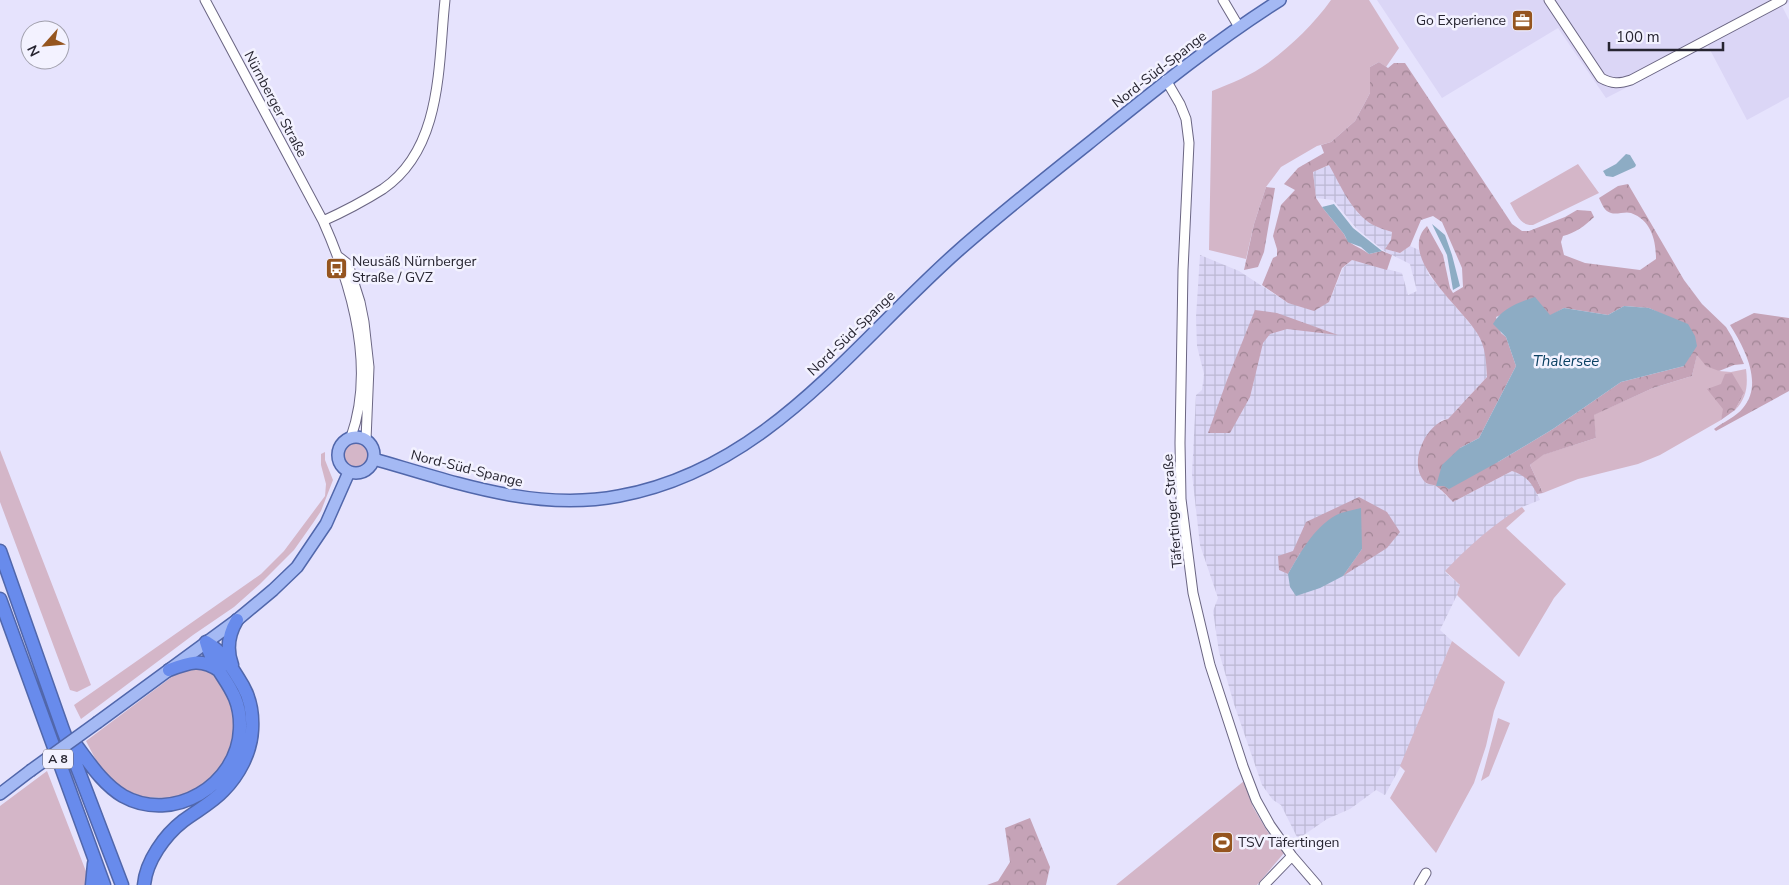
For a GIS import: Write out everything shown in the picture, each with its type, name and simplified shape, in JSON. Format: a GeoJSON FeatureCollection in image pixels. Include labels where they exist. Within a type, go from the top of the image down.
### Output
{"type":"FeatureCollection","features":[{"type":"Feature","properties":{"kind":"highway","name":"A 8"},"geometry":{"type":"LineString","coordinates":[[0,551],[122,885]]}},
{"type":"Feature","properties":{"kind":"highway","name":"A 8"},"geometry":{"type":"LineString","coordinates":[[0,598],[104,885]]}},
{"type":"Feature","properties":{"kind":"highway"},"geometry":{"type":"LineString","coordinates":[[64,730],[101,778],[111,788],[124,796],[136,801],[158,805],[186,800],[204,792],[215,784],[236,754],[240,730],[240,713],[227,670],[229,641],[231,630],[236,620]]}},
{"type":"Feature","properties":{"kind":"highway"},"geometry":{"type":"LineString","coordinates":[[144,885],[151,862],[161,843],[181,822],[222,792],[245,760],[250,746],[253,717],[249,696],[227,670],[215,647],[206,642]]}},
{"type":"Feature","properties":{"kind":"highway"},"geometry":{"type":"LineString","coordinates":[[169,670],[187,663],[199,663],[210,664],[227,670]]}},
{"type":"Feature","properties":{"kind":"highway"},"geometry":{"type":"LineString","coordinates":[[92,885],[95,862]]}},
{"type":"Feature","properties":{"kind":"main road","name":"Nord-Süd-Spange"},"geometry":{"type":"LineString","coordinates":[[374,459],[479,489],[537,500],[598,499],[624,495],[668,484],[694,474],[729,455],[782,418],[955,254],[1166,80],[1239,26],[1280,0]]}},
{"type":"Feature","properties":{"kind":"main road"},"geometry":{"type":"LineString","coordinates":[[352,437],[366,440],[373,448],[374,459],[364,472],[349,472],[340,464],[338,452],[344,442],[352,437]]}},
{"type":"Feature","properties":{"kind":"main road"},"geometry":{"type":"LineString","coordinates":[[0,794],[236,620],[273,590],[297,567],[326,524],[349,472]]}},
{"type":"Feature","properties":{"kind":"street","name":"Nürnberger Straße"},"geometry":{"type":"LineString","coordinates":[[205,0],[322,221],[339,257],[364,354]]}},
{"type":"Feature","properties":{"kind":"street"},"geometry":{"type":"LineString","coordinates":[[322,221],[384,188],[402,171],[416,152],[429,124],[435,97],[445,0]]}},
{"type":"Feature","properties":{"kind":"street"},"geometry":{"type":"LineString","coordinates":[[1223,0],[1239,26]]}},
{"type":"Feature","properties":{"kind":"street"},"geometry":{"type":"LineString","coordinates":[[1549,0],[1601,78],[1610,83],[1620,84],[1631,80],[1782,0]]}},
{"type":"Feature","properties":{"kind":"street","name":"Täfertinger Straße"},"geometry":{"type":"LineString","coordinates":[[1166,80],[1180,104],[1186,119],[1189,143],[1183,270],[1180,443],[1181,499],[1193,593],[1210,665],[1256,800],[1270,825],[1292,856],[1317,885]]}},
{"type":"Feature","properties":{"kind":"street"},"geometry":{"type":"LineString","coordinates":[[352,437],[360,404],[364,354]]}},
{"type":"Feature","properties":{"kind":"street"},"geometry":{"type":"LineString","coordinates":[[364,354],[369,385],[366,440]]}},
{"type":"Feature","properties":{"kind":"street"},"geometry":{"type":"LineString","coordinates":[[1264,885],[1292,856]]}},
{"type":"Feature","properties":{"kind":"street"},"geometry":{"type":"LineString","coordinates":[[1420,885],[1426,873]]}},
{"type":"Feature","properties":{"kind":"shaded area"},"geometry":{"type":"Polygon","coordinates":[[[1331,0],[1369,0],[1399,48],[1386,67],[1379,62],[1370,67],[1370,93],[1355,121],[1331,142],[1317,146],[1281,167],[1266,187],[1254,224],[1246,259],[1209,250],[1212,91],[1248,75],[1268,63],[1302,34],[1331,0]]]}},
{"type":"Feature","properties":{"kind":"shaded area"},"geometry":{"type":"Polygon","coordinates":[[[1377,0],[1789,0],[1789,2],[1782,6],[1789,20],[1789,97],[1747,120],[1708,46],[1606,98],[1558,28],[1442,98],[1377,0]]]}},
{"type":"Feature","properties":{"kind":"shaded area"},"geometry":{"type":"Polygon","coordinates":[[[1578,164],[1599,193],[1533,225],[1525,223],[1516,215],[1510,203],[1578,164]]]}},
{"type":"Feature","properties":{"kind":"shaded area"},"geometry":{"type":"Polygon","coordinates":[[[1330,165],[1350,202],[1359,214],[1373,225],[1392,232],[1391,240],[1386,249],[1400,253],[1410,246],[1419,250],[1429,275],[1477,332],[1486,349],[1487,377],[1448,419],[1441,420],[1418,460],[1418,471],[1426,483],[1436,486],[1453,502],[1512,471],[1522,474],[1533,485],[1540,500],[1522,507],[1445,572],[1460,585],[1440,630],[1452,641],[1404,760],[1385,795],[1376,790],[1350,809],[1327,819],[1298,839],[1281,805],[1273,800],[1262,785],[1234,704],[1219,652],[1213,611],[1218,598],[1200,545],[1192,474],[1196,395],[1202,390],[1204,374],[1197,346],[1196,317],[1200,255],[1239,271],[1288,303],[1329,302],[1343,268],[1352,260],[1402,273],[1408,295],[1417,291],[1410,264],[1384,251],[1356,228],[1333,200],[1316,198],[1313,172],[1330,165]]]}},
{"type":"Feature","properties":{"kind":"shaded area"},"geometry":{"type":"Polygon","coordinates":[[[1697,354],[1719,371],[1731,372],[1746,369],[1746,391],[1742,401],[1735,410],[1744,393],[1724,409],[1721,420],[1660,455],[1638,464],[1578,479],[1543,493],[1530,465],[1542,455],[1596,438],[1593,415],[1653,388],[1692,376],[1697,354]]]}},
{"type":"Feature","properties":{"kind":"shaded area"},"geometry":{"type":"Polygon","coordinates":[[[357,441],[367,445],[371,455],[367,465],[357,469],[347,465],[343,455],[347,445],[357,441]]]}},
{"type":"Feature","properties":{"kind":"shaded area"},"geometry":{"type":"Polygon","coordinates":[[[0,450],[91,685],[77,692],[70,690],[0,502],[0,450]]]}},
{"type":"Feature","properties":{"kind":"shaded area"},"geometry":{"type":"Polygon","coordinates":[[[325,452],[325,460],[333,480],[321,511],[294,550],[234,607],[193,635],[81,719],[74,705],[261,574],[284,551],[325,496],[326,484],[321,465],[321,454],[325,452]]]}},
{"type":"Feature","properties":{"kind":"shaded area"},"geometry":{"type":"Polygon","coordinates":[[[1522,507],[1525,511],[1506,528],[1566,584],[1554,598],[1519,657],[1457,595],[1460,585],[1445,571],[1481,536],[1522,507]]]}},
{"type":"Feature","properties":{"kind":"shaded area"},"geometry":{"type":"Polygon","coordinates":[[[1452,641],[1505,682],[1494,711],[1486,746],[1474,783],[1436,853],[1390,798],[1405,771],[1400,766],[1452,641]]]}},
{"type":"Feature","properties":{"kind":"shaded area"},"geometry":{"type":"Polygon","coordinates":[[[209,668],[221,676],[239,716],[233,753],[214,779],[184,797],[167,798],[144,797],[125,790],[110,779],[100,768],[86,741],[173,676],[187,670],[209,668]]]}},
{"type":"Feature","properties":{"kind":"shaded area"},"geometry":{"type":"Polygon","coordinates":[[[1498,718],[1510,723],[1489,776],[1481,781],[1498,718]]]}},
{"type":"Feature","properties":{"kind":"shaded area"},"geometry":{"type":"Polygon","coordinates":[[[47,771],[87,874],[87,885],[0,885],[0,806],[47,771]]]}},
{"type":"Feature","properties":{"kind":"shaded area","name":"TSV Täfertingen"},"geometry":{"type":"Polygon","coordinates":[[[1244,781],[1253,807],[1267,831],[1284,853],[1257,885],[1116,885],[1244,781]]]}},
{"type":"Feature","properties":{"kind":"green space"},"geometry":{"type":"Polygon","coordinates":[[[1379,62],[1388,68],[1394,63],[1405,63],[1512,224],[1522,231],[1529,231],[1565,217],[1577,210],[1591,211],[1594,217],[1591,220],[1576,231],[1563,236],[1561,242],[1564,255],[1585,263],[1640,270],[1656,259],[1655,245],[1651,232],[1643,220],[1631,213],[1607,211],[1599,198],[1618,186],[1628,184],[1684,280],[1702,304],[1726,327],[1744,364],[1734,365],[1719,371],[1706,366],[1697,355],[1692,376],[1653,388],[1594,415],[1596,438],[1543,455],[1530,465],[1543,493],[1537,494],[1527,480],[1512,471],[1453,502],[1436,486],[1425,482],[1420,474],[1418,465],[1421,445],[1426,436],[1440,422],[1448,419],[1487,377],[1485,354],[1480,338],[1435,281],[1425,266],[1420,252],[1420,238],[1427,226],[1443,255],[1450,288],[1453,293],[1463,287],[1462,268],[1442,222],[1433,216],[1421,220],[1410,246],[1400,253],[1385,249],[1391,240],[1392,232],[1365,220],[1347,198],[1329,165],[1313,172],[1316,198],[1351,243],[1369,254],[1382,251],[1392,255],[1387,270],[1352,260],[1342,268],[1329,302],[1314,311],[1288,303],[1262,285],[1273,258],[1277,256],[1273,236],[1281,205],[1295,190],[1284,184],[1298,168],[1324,153],[1321,145],[1331,142],[1355,121],[1370,93],[1370,67],[1379,62]],[[1624,306],[1608,315],[1564,308],[1550,316],[1544,309],[1503,314],[1496,317],[1501,333],[1506,337],[1516,366],[1479,438],[1460,448],[1498,462],[1553,429],[1621,382],[1684,366],[1664,315],[1649,308],[1624,306]]]}},
{"type":"Feature","properties":{"kind":"green space"},"geometry":{"type":"Polygon","coordinates":[[[1266,187],[1275,188],[1264,252],[1258,267],[1244,270],[1254,224],[1266,187]]]}},
{"type":"Feature","properties":{"kind":"green space"},"geometry":{"type":"Polygon","coordinates":[[[1255,310],[1277,313],[1338,335],[1287,329],[1270,334],[1263,343],[1250,397],[1230,433],[1208,433],[1227,380],[1255,310]]]}},
{"type":"Feature","properties":{"kind":"green space"},"geometry":{"type":"Polygon","coordinates":[[[1754,313],[1789,318],[1789,391],[1716,431],[1714,429],[1743,408],[1749,398],[1752,388],[1750,366],[1741,344],[1730,325],[1754,313]]]}},
{"type":"Feature","properties":{"kind":"green space"},"geometry":{"type":"Polygon","coordinates":[[[1732,373],[1744,393],[1735,410],[1721,420],[1723,409],[1707,389],[1721,384],[1725,374],[1732,373]]]}},
{"type":"Feature","properties":{"kind":"green space"},"geometry":{"type":"Polygon","coordinates":[[[1359,497],[1387,512],[1400,532],[1387,548],[1343,576],[1362,549],[1300,553],[1288,574],[1279,570],[1278,556],[1293,551],[1306,522],[1359,497]]]}},
{"type":"Feature","properties":{"kind":"green space"},"geometry":{"type":"Polygon","coordinates":[[[1030,818],[1050,867],[1046,885],[987,885],[998,881],[1010,862],[1005,828],[1030,818]]]}},
{"type":"Feature","properties":{"kind":"water"},"geometry":{"type":"Polygon","coordinates":[[[1626,154],[1630,155],[1636,165],[1635,167],[1613,177],[1606,176],[1603,171],[1616,164],[1626,154]]]}},
{"type":"Feature","properties":{"kind":"water"},"geometry":{"type":"Polygon","coordinates":[[[1334,204],[1353,228],[1382,251],[1369,254],[1361,247],[1348,242],[1344,234],[1322,207],[1334,204]]]}},
{"type":"Feature","properties":{"kind":"water"},"geometry":{"type":"Polygon","coordinates":[[[1432,224],[1445,235],[1452,255],[1460,286],[1453,290],[1447,255],[1432,224]]]}},
{"type":"Feature","properties":{"kind":"water","name":"Thalersee"},"geometry":{"type":"Polygon","coordinates":[[[1535,297],[1550,315],[1564,308],[1608,315],[1624,306],[1649,308],[1688,324],[1695,336],[1697,346],[1684,366],[1621,382],[1553,429],[1498,462],[1449,489],[1444,486],[1436,486],[1442,465],[1460,448],[1479,438],[1516,366],[1506,337],[1493,324],[1506,310],[1535,297]]]}},
{"type":"Feature","properties":{"kind":"water"},"geometry":{"type":"Polygon","coordinates":[[[1361,508],[1362,549],[1343,576],[1320,588],[1296,596],[1290,587],[1288,574],[1310,539],[1332,518],[1341,513],[1361,508]]]}},
{"type":"Feature","properties":{"kind":"place","name":"Go Experience"},"geometry":{"type":"Point","coordinates":[1522,20]}},
{"type":"Feature","properties":{"kind":"place","name":"Neusäß Nürnberger Straße / GVZ"},"geometry":{"type":"Point","coordinates":[336,269]}},
{"type":"Feature","properties":{"kind":"place","name":"TSV Täfertingen"},"geometry":{"type":"Point","coordinates":[1222,842]}}]}
